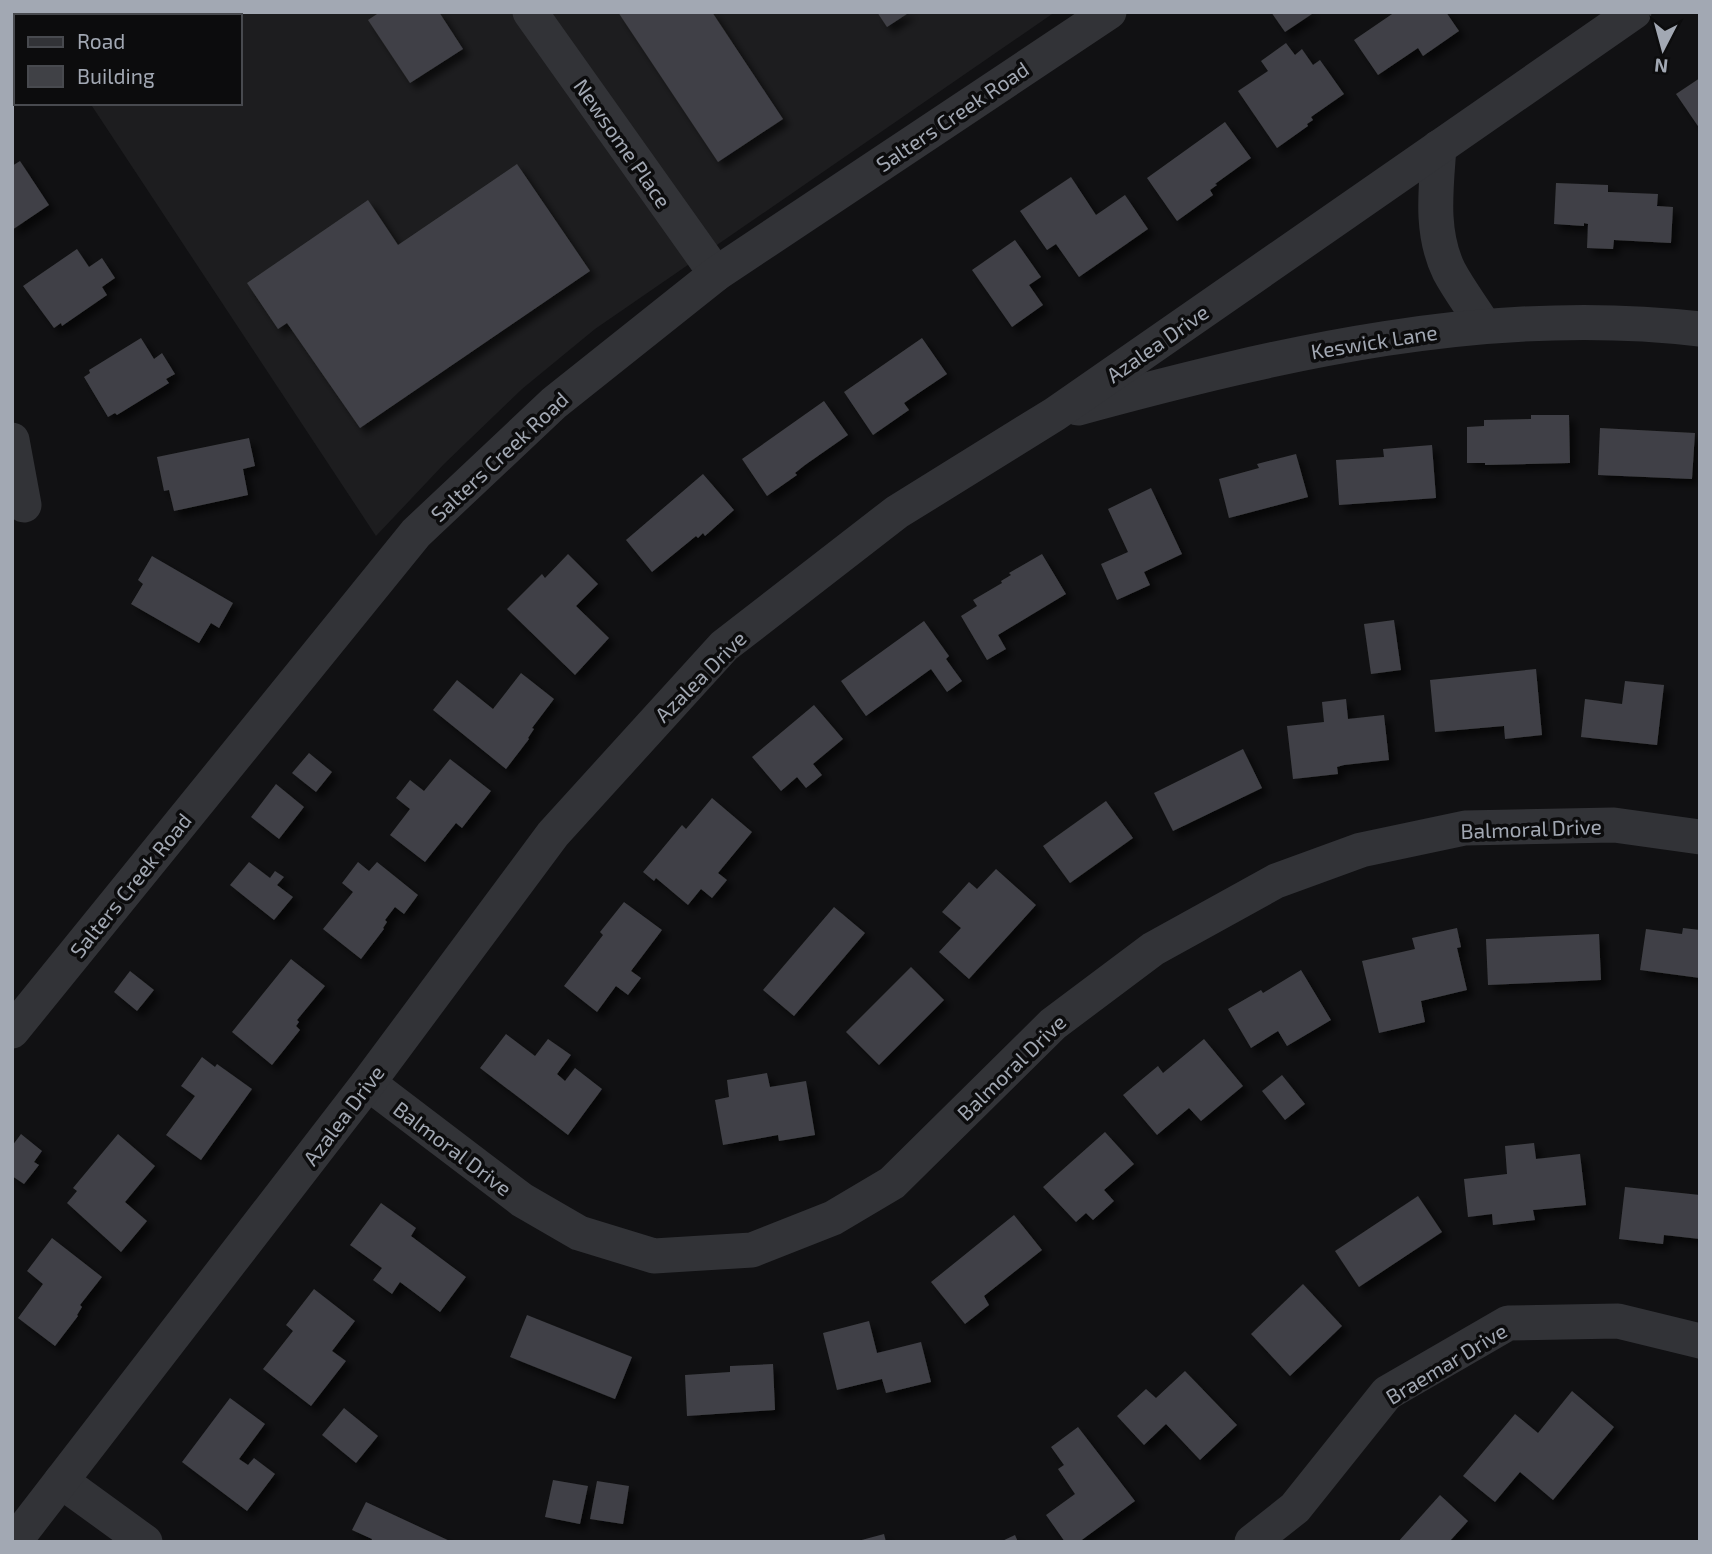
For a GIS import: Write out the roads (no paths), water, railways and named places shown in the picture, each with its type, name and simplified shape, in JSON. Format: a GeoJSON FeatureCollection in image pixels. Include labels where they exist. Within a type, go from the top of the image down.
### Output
{"type":"FeatureCollection","features":[{"type":"Feature","properties":{"kind":"street","name":"Newsome Place"},"geometry":{"type":"LineString","coordinates":[[530,12],[716,274]]}},
{"type":"Feature","properties":{"kind":"street","name":"Salters Creek Road"},"geometry":{"type":"LineString","coordinates":[[12,1031],[416,533],[554,403],[716,274],[1108,12]]}},
{"type":"Feature","properties":{"kind":"street","name":"Azalea Drive"},"geometry":{"type":"LineString","coordinates":[[14,1542],[368,1083],[552,834],[724,646],[897,512],[1055,414],[1634,12]]}},
{"type":"Feature","properties":{"kind":"street"},"geometry":{"type":"LineString","coordinates":[[1439,147],[1435,206],[1441,248],[1453,277],[1484,326]]}},
{"type":"Feature","properties":{"kind":"street","name":"Keswick Lane"},"geometry":{"type":"LineString","coordinates":[[1055,414],[1210,372],[1415,333],[1484,326],[1614,323],[1700,329]]}},
{"type":"Feature","properties":{"kind":"street"},"geometry":{"type":"LineString","coordinates":[[12,440],[24,505]]}},
{"type":"Feature","properties":{"kind":"street","name":"Balmoral Drive"},"geometry":{"type":"LineString","coordinates":[[368,1083],[522,1200],[579,1233],[654,1256],[752,1250],[833,1218],[892,1183],[1054,1024],[1153,949],[1276,881],[1361,850],[1465,828],[1614,825],[1700,837]]}},
{"type":"Feature","properties":{"kind":"street","name":"Braemar Drive"},"geometry":{"type":"LineString","coordinates":[[1252,1542],[1295,1508],[1387,1394],[1508,1323],[1618,1321],[1700,1341]]}},
{"type":"Feature","properties":{"kind":"street"},"geometry":{"type":"LineString","coordinates":[[61,1482],[145,1542]]}}]}
